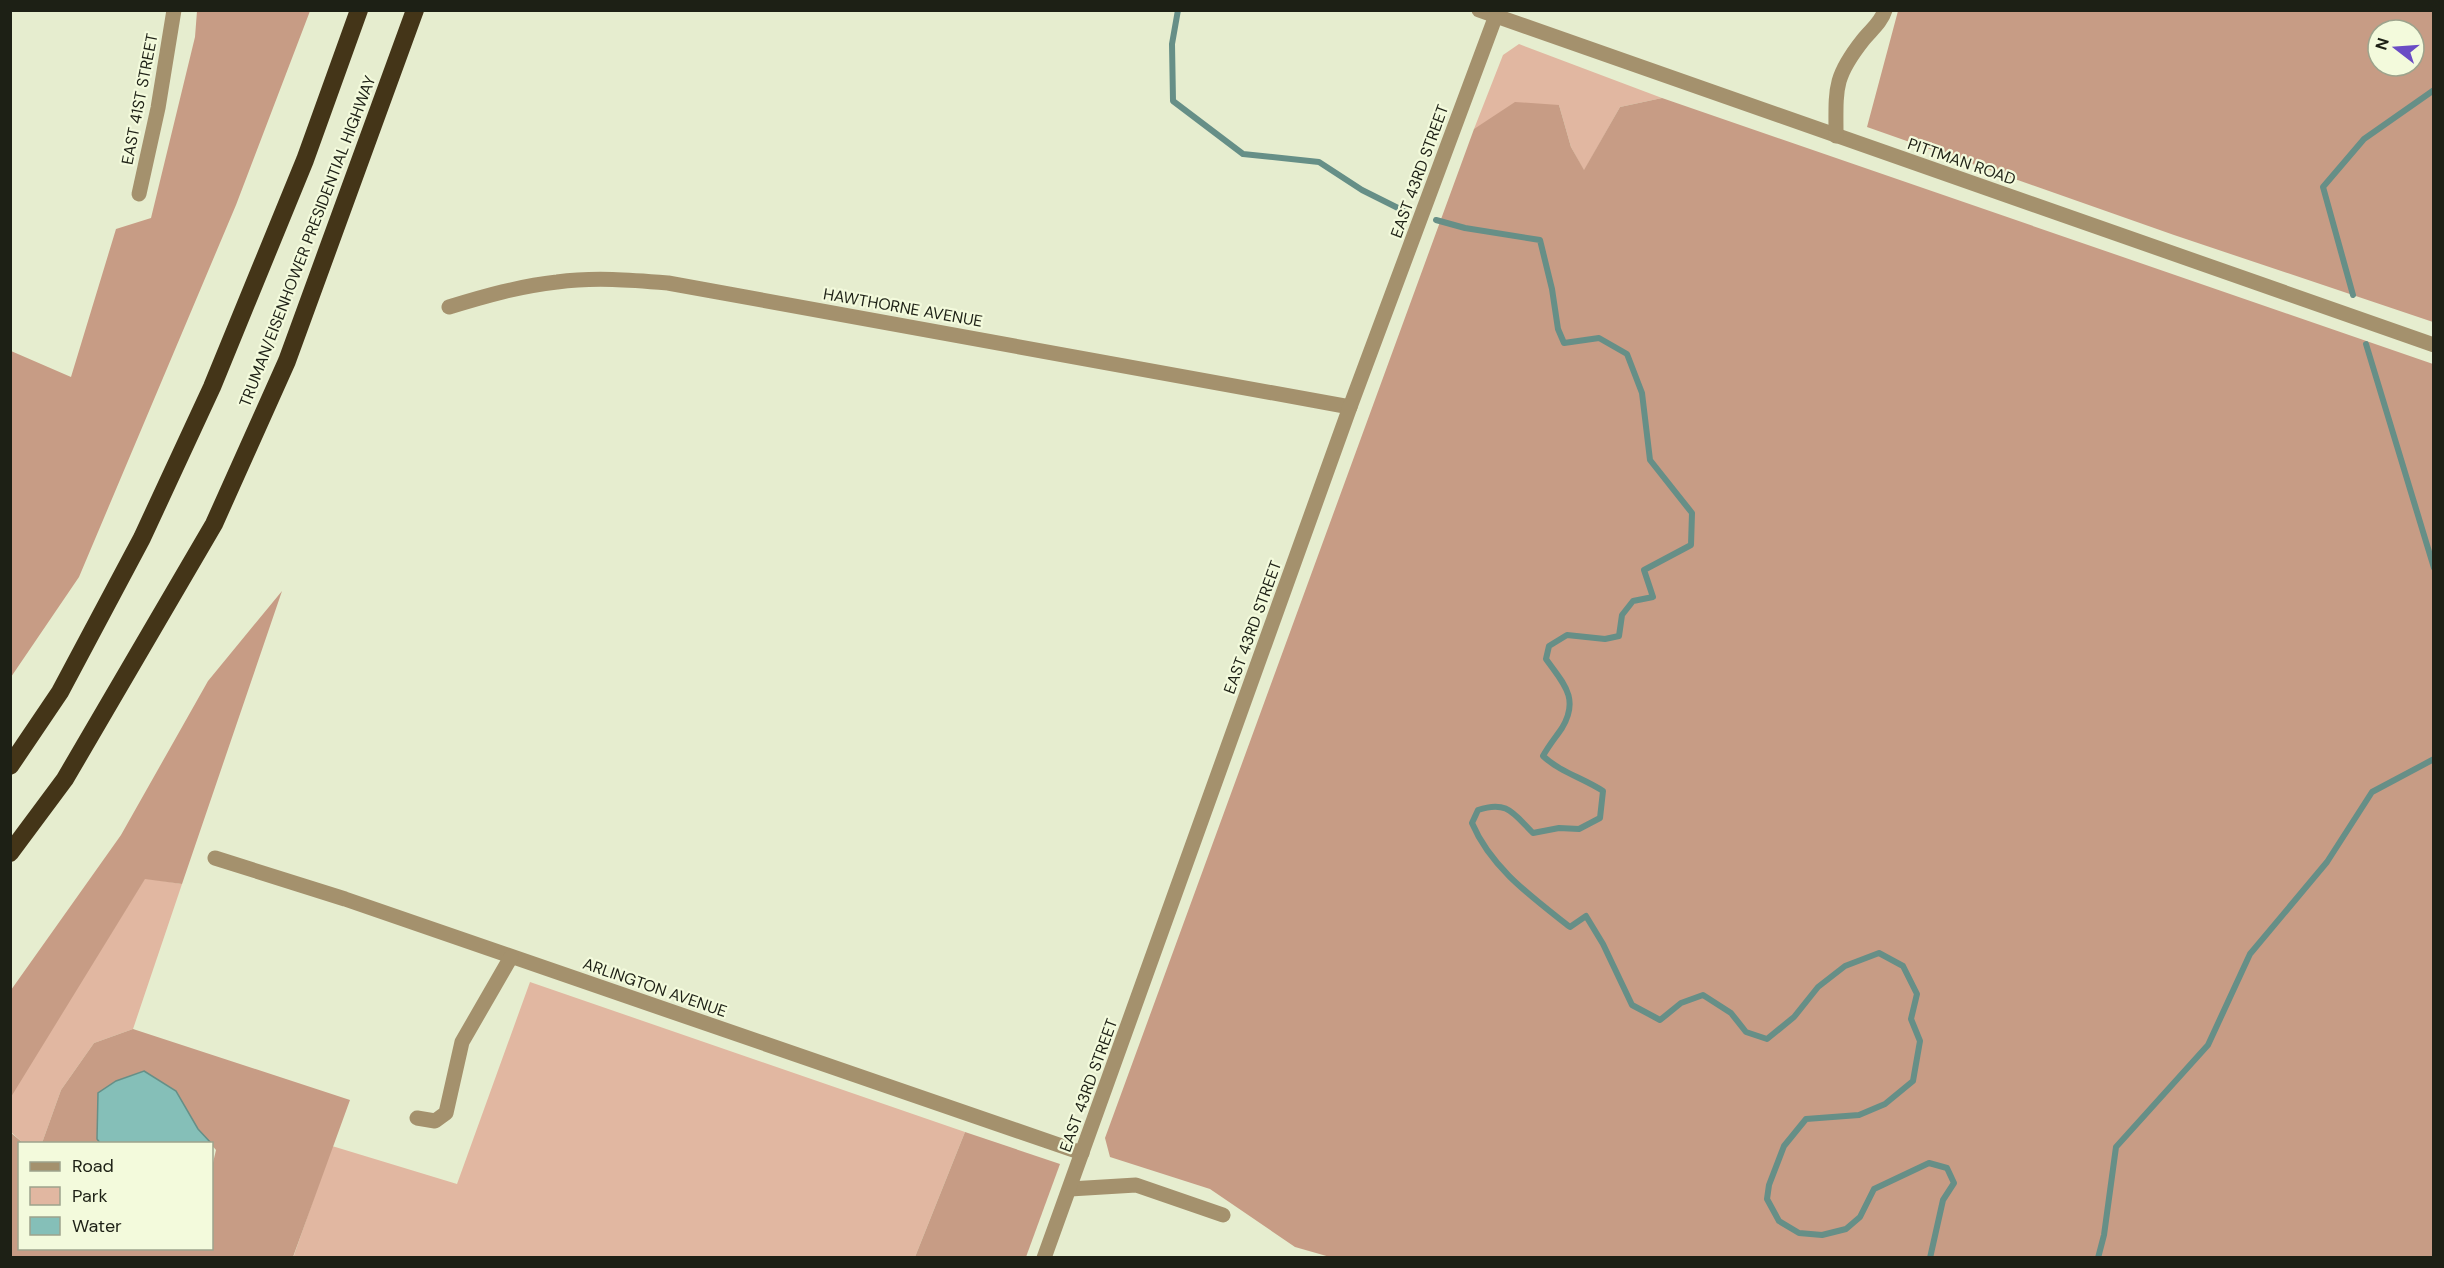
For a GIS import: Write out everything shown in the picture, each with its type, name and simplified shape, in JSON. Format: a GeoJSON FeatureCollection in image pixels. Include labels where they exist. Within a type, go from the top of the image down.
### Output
{"type":"FeatureCollection","features":[{"type":"Feature","properties":{"kind":"highway","name":"TRUMAN/EISENHOWER PRESIDENTIAL HIGHWAY"},"geometry":{"type":"LineString","coordinates":[[10,766],[60,692],[141,538],[207,398],[305,160],[359,10]]}},
{"type":"Feature","properties":{"kind":"highway","name":"TRUMAN/EISENHOWER PRESIDENTIAL HIGHWAY"},"geometry":{"type":"LineString","coordinates":[[10,853],[65,779],[214,524],[286,361],[415,10]]}},
{"type":"Feature","properties":{"kind":"street","name":"EAST 41ST STREET"},"geometry":{"type":"LineString","coordinates":[[139,194],[158,108],[174,10]]}},
{"type":"Feature","properties":{"kind":"street","name":"PITTMAN ROAD"},"geometry":{"type":"LineString","coordinates":[[1479,10],[1497,13],[1836,136],[2433,345]]}},
{"type":"Feature","properties":{"kind":"street"},"geometry":{"type":"LineString","coordinates":[[1836,136],[1836,89],[1841,72],[1852,54],[1882,19],[1885,10]]}},
{"type":"Feature","properties":{"kind":"street","name":"EAST 43RD STREET"},"geometry":{"type":"LineString","coordinates":[[1044,1257],[1350,407],[1497,13]]}},
{"type":"Feature","properties":{"kind":"street","name":"HAWTHORNE AVENUE"},"geometry":{"type":"LineString","coordinates":[[449,307],[500,292],[558,282],[609,279],[668,282],[1350,407]]}},
{"type":"Feature","properties":{"kind":"street","name":"ARLINGTON AVENUE"},"geometry":{"type":"LineString","coordinates":[[215,858],[345,899],[1082,1153]]}},
{"type":"Feature","properties":{"kind":"street"},"geometry":{"type":"LineString","coordinates":[[417,1118],[435,1121],[446,1113],[462,1042],[512,957]]}},
{"type":"Feature","properties":{"kind":"street"},"geometry":{"type":"LineString","coordinates":[[1070,1189],[1136,1185],[1223,1215]]}},
{"type":"Feature","properties":{"kind":"green space"},"geometry":{"type":"Polygon","coordinates":[[[1519,44],[1662,98],[1620,107],[1584,171],[1571,147],[1559,105],[1474,129],[1503,55],[1519,44]]]}},
{"type":"Feature","properties":{"kind":"green space"},"geometry":{"type":"Polygon","coordinates":[[[145,878],[182,884],[133,1029],[94,1043],[61,1090],[42,1142],[22,1142],[11,1132],[10,1097],[145,878]]]}},
{"type":"Feature","properties":{"kind":"green space"},"geometry":{"type":"Polygon","coordinates":[[[530,982],[965,1132],[915,1257],[293,1258],[332,1146],[457,1184],[530,982]]]}},
{"type":"Feature","properties":{"kind":"shaded area"},"geometry":{"type":"Polygon","coordinates":[[[197,11],[310,11],[236,205],[79,577],[11,677],[11,351],[71,377],[116,229],[151,218],[195,37],[197,11]]]}},
{"type":"Feature","properties":{"kind":"shaded area"},"geometry":{"type":"Polygon","coordinates":[[[1898,11],[2433,11],[2433,322],[2174,235],[1867,127],[1898,11]]]}},
{"type":"Feature","properties":{"kind":"shaded area"},"geometry":{"type":"Polygon","coordinates":[[[1662,98],[2433,364],[2433,1257],[1330,1257],[1295,1247],[1210,1189],[1110,1157],[1105,1138],[1474,129],[1515,102],[1559,105],[1571,147],[1584,170],[1620,107],[1662,98]]]}},
{"type":"Feature","properties":{"kind":"shaded area"},"geometry":{"type":"Polygon","coordinates":[[[282,591],[182,884],[145,879],[11,1097],[11,990],[121,835],[208,681],[282,591]]]}},
{"type":"Feature","properties":{"kind":"shaded area"},"geometry":{"type":"Polygon","coordinates":[[[133,1029],[350,1100],[293,1257],[11,1257],[10,1132],[22,1142],[18,1142],[18,1250],[213,1250],[213,1163],[216,1150],[213,1142],[209,1142],[198,1129],[176,1091],[144,1071],[116,1081],[98,1093],[97,1139],[99,1142],[42,1142],[61,1090],[94,1043],[133,1029]]]}},
{"type":"Feature","properties":{"kind":"shaded area"},"geometry":{"type":"Polygon","coordinates":[[[965,1132],[1060,1164],[1026,1257],[915,1257],[965,1132]]]}},
{"type":"Feature","properties":{"kind":"water"},"geometry":{"type":"Polygon","coordinates":[[[144,1071],[176,1091],[198,1129],[210,1142],[99,1142],[97,1139],[98,1093],[116,1081],[144,1071]]]}},
{"type":"Feature","properties":{"kind":"waterway"},"geometry":{"type":"LineString","coordinates":[[1178,10],[1172,44],[1173,101],[1243,154],[1319,162],[1362,190],[1406,212]]}},
{"type":"Feature","properties":{"kind":"waterway"},"geometry":{"type":"LineString","coordinates":[[2353,295],[2323,187],[2364,139],[2434,90]]}},
{"type":"Feature","properties":{"kind":"waterway"},"geometry":{"type":"LineString","coordinates":[[1436,220],[1465,228],[1540,240],[1552,289],[1558,329],[1564,343],[1599,338],[1627,354],[1642,393],[1650,460],[1692,513],[1691,545],[1644,570],[1653,597],[1633,601],[1622,615],[1619,636],[1605,639],[1567,635],[1549,646],[1546,659],[1567,691],[1569,708],[1562,728],[1543,756],[1603,791],[1600,818],[1579,829],[1559,828],[1533,833],[1509,810],[1488,807],[1478,810],[1472,823],[1480,839],[1501,868],[1541,904],[1570,927],[1586,916],[1603,944],[1632,1005],[1660,1020],[1681,1003],[1703,995],[1731,1013],[1746,1032],[1767,1039],[1794,1017],[1818,987],[1845,966],[1879,953],[1903,966],[1917,994],[1911,1019],[1920,1041],[1913,1081],[1885,1104],[1859,1115],[1806,1119],[1784,1146],[1769,1185],[1767,1199],[1779,1221],[1799,1233],[1822,1235],[1846,1229],[1860,1217],[1874,1189],[1929,1163],[1947,1168],[1954,1183],[1943,1200],[1930,1258]]}},
{"type":"Feature","properties":{"kind":"waterway"},"geometry":{"type":"LineString","coordinates":[[2366,344],[2434,568]]}},
{"type":"Feature","properties":{"kind":"waterway"},"geometry":{"type":"LineString","coordinates":[[2098,1258],[2104,1235],[2116,1147],[2208,1045],[2250,954],[2327,862],[2372,792],[2434,759]]}}]}
